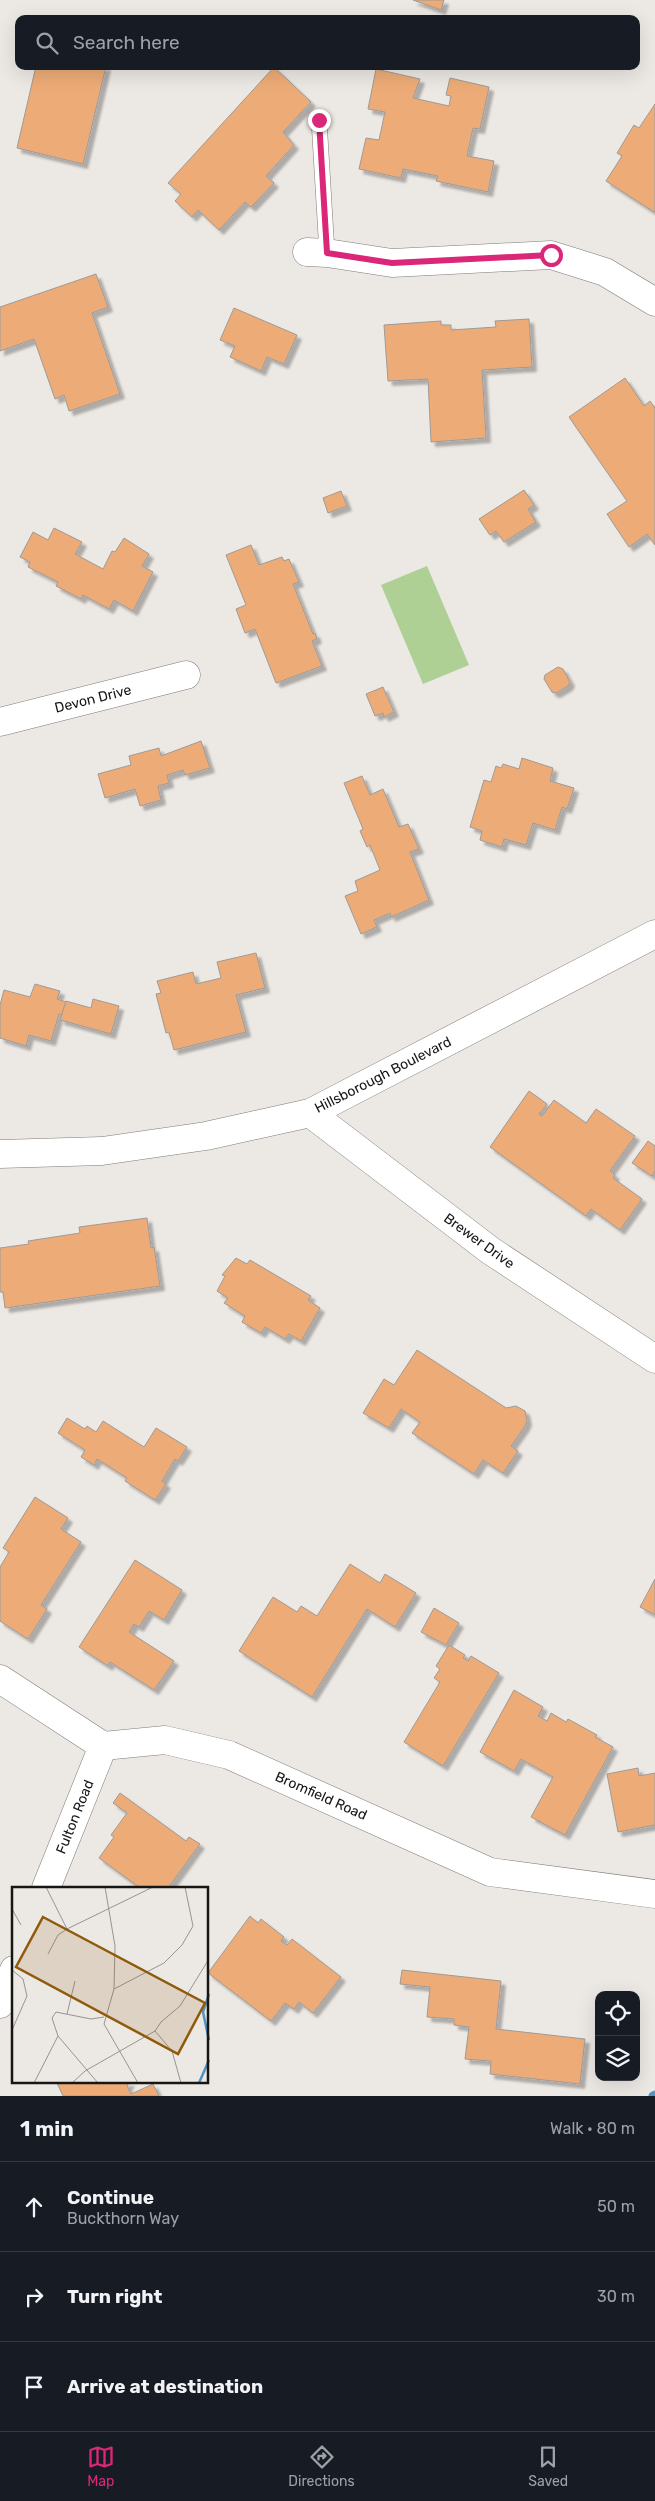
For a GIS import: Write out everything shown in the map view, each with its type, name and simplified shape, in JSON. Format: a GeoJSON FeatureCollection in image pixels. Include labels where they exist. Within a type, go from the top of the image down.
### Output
{"type":"FeatureCollection","features":[{"type":"Feature","properties":{"kind":"street"},"geometry":{"type":"LineString","coordinates":[[317,253],[392,263],[551,255],[605,272],[655,302]]}},
{"type":"Feature","properties":{"kind":"street","name":"Devon Drive"},"geometry":{"type":"LineString","coordinates":[[0,722],[186,675]]}},
{"type":"Feature","properties":{"kind":"street","name":"Hillsborough Boulevard"},"geometry":{"type":"LineString","coordinates":[[0,1154],[102,1150],[206,1136],[310,1113],[655,934]]}},
{"type":"Feature","properties":{"kind":"street","name":"Brewer Drive"},"geometry":{"type":"LineString","coordinates":[[310,1113],[491,1251],[655,1359]]}},
{"type":"Feature","properties":{"kind":"street"},"geometry":{"type":"LineString","coordinates":[[0,1679],[103,1746]]}},
{"type":"Feature","properties":{"kind":"street","name":"Bromfield Road"},"geometry":{"type":"LineString","coordinates":[[103,1746],[165,1740],[229,1755],[490,1872],[655,1894]]}},
{"type":"Feature","properties":{"kind":"street","name":"Fulton Road"},"geometry":{"type":"LineString","coordinates":[[46,1887],[103,1746]]}},
{"type":"Feature","properties":{"kind":"street"},"geometry":{"type":"LineString","coordinates":[[0,2004],[12,1975]]}},
{"type":"Feature","properties":{"kind":"lane"},"geometry":{"type":"LineString","coordinates":[[317,253],[319,120]]}},
{"type":"Feature","properties":{"kind":"green space"},"geometry":{"type":"Polygon","coordinates":[[[427,566],[469,665],[423,684],[381,585],[427,566]]]}},
{"type":"Feature","properties":{"kind":"building"},"geometry":{"type":"Polygon","coordinates":[[[413,0],[444,0],[441,10],[413,0]]]}},
{"type":"Feature","properties":{"kind":"building"},"geometry":{"type":"Polygon","coordinates":[[[35,70],[105,70],[83,164],[17,148],[35,70]]]}},
{"type":"Feature","properties":{"kind":"building"},"geometry":{"type":"Polygon","coordinates":[[[271,70],[277,70],[311,102],[283,132],[294,145],[266,176],[274,183],[251,207],[245,202],[219,230],[198,210],[192,217],[175,201],[181,194],[168,183],[271,70]]]}},
{"type":"Feature","properties":{"kind":"building"},"geometry":{"type":"Polygon","coordinates":[[[376,70],[420,79],[413,98],[449,106],[451,96],[446,95],[450,78],[489,87],[480,129],[473,128],[467,156],[494,161],[488,192],[436,181],[438,176],[403,169],[401,178],[359,169],[366,138],[379,140],[385,112],[368,109],[376,70]]]}},
{"type":"Feature","properties":{"kind":"building"},"geometry":{"type":"Polygon","coordinates":[[[655,104],[654,212],[606,181],[622,156],[617,153],[634,125],[639,128],[655,104]]]}},
{"type":"Feature","properties":{"kind":"building"},"geometry":{"type":"Polygon","coordinates":[[[96,274],[108,307],[92,313],[120,394],[69,411],[64,395],[55,399],[34,339],[0,351],[0,307],[96,274]]]}},
{"type":"Feature","properties":{"kind":"building"},"geometry":{"type":"Polygon","coordinates":[[[234,308],[297,335],[284,364],[267,357],[261,371],[230,357],[235,346],[220,340],[234,308]]]}},
{"type":"Feature","properties":{"kind":"building"},"geometry":{"type":"Polygon","coordinates":[[[529,319],[532,367],[482,370],[486,438],[431,442],[428,379],[388,381],[384,325],[441,321],[441,325],[451,325],[451,330],[496,327],[495,321],[529,319]]]}},
{"type":"Feature","properties":{"kind":"building"},"geometry":{"type":"Polygon","coordinates":[[[625,378],[644,406],[650,401],[655,408],[655,545],[647,534],[629,547],[607,514],[627,501],[569,417],[625,378]]]}},
{"type":"Feature","properties":{"kind":"building"},"geometry":{"type":"Polygon","coordinates":[[[524,490],[534,505],[528,509],[536,522],[504,542],[496,531],[490,535],[479,519],[524,490]]]}},
{"type":"Feature","properties":{"kind":"building"},"geometry":{"type":"Polygon","coordinates":[[[341,491],[347,506],[328,513],[323,498],[341,491]]]}},
{"type":"Feature","properties":{"kind":"building"},"geometry":{"type":"Polygon","coordinates":[[[54,528],[82,542],[75,554],[103,569],[112,551],[115,552],[124,538],[149,554],[142,566],[153,572],[133,611],[114,600],[109,609],[83,595],[81,599],[56,586],[58,582],[28,567],[30,562],[20,557],[33,532],[48,540],[54,528]]]}},
{"type":"Feature","properties":{"kind":"building"},"geometry":{"type":"Polygon","coordinates":[[[251,545],[259,565],[282,557],[284,561],[289,559],[299,582],[293,584],[313,634],[315,633],[317,639],[312,641],[322,666],[276,683],[255,629],[245,633],[236,609],[246,605],[226,555],[251,545]]]}},
{"type":"Feature","properties":{"kind":"building"},"geometry":{"type":"Polygon","coordinates":[[[558,667],[563,669],[570,682],[568,686],[556,693],[552,692],[544,679],[545,675],[558,667]]]}},
{"type":"Feature","properties":{"kind":"building"},"geometry":{"type":"Polygon","coordinates":[[[383,687],[394,712],[384,717],[383,713],[375,716],[366,694],[383,687]]]}},
{"type":"Feature","properties":{"kind":"building"},"geometry":{"type":"Polygon","coordinates":[[[201,741],[210,768],[185,775],[183,770],[167,775],[169,783],[158,786],[161,800],[140,806],[135,789],[105,798],[98,774],[131,765],[129,756],[159,748],[161,756],[201,741]]]}},
{"type":"Feature","properties":{"kind":"building"},"geometry":{"type":"Polygon","coordinates":[[[522,758],[553,768],[550,781],[574,788],[567,809],[562,807],[555,830],[533,823],[526,845],[504,839],[502,847],[480,840],[482,831],[470,827],[484,780],[491,782],[496,766],[501,768],[503,764],[519,769],[522,758]]]}},
{"type":"Feature","properties":{"kind":"building"},"geometry":{"type":"Polygon","coordinates":[[[362,776],[370,795],[383,789],[399,827],[408,824],[419,849],[410,852],[429,900],[391,917],[390,913],[374,920],[377,927],[361,934],[345,896],[358,891],[355,881],[380,870],[370,845],[367,847],[360,831],[363,829],[344,783],[362,776]]]}},
{"type":"Feature","properties":{"kind":"building"},"geometry":{"type":"Polygon","coordinates":[[[256,953],[265,988],[236,995],[246,1032],[174,1050],[169,1032],[166,1033],[156,994],[161,993],[157,981],[193,972],[196,984],[221,978],[217,962],[256,953]]]}},
{"type":"Feature","properties":{"kind":"building"},"geometry":{"type":"Polygon","coordinates":[[[35,984],[60,991],[57,999],[66,1002],[62,1015],[59,1014],[51,1041],[29,1035],[26,1046],[0,1038],[0,1005],[4,990],[30,997],[35,984]]]}},
{"type":"Feature","properties":{"kind":"building"},"geometry":{"type":"Polygon","coordinates":[[[93,999],[119,1006],[111,1034],[60,1020],[66,1001],[91,1008],[93,999]]]}},
{"type":"Feature","properties":{"kind":"building"},"geometry":{"type":"Polygon","coordinates":[[[529,1091],[547,1104],[539,1114],[542,1116],[554,1100],[586,1123],[596,1109],[635,1136],[610,1171],[615,1175],[613,1178],[642,1199],[620,1230],[591,1209],[586,1216],[490,1147],[529,1091]]]}},
{"type":"Feature","properties":{"kind":"building"},"geometry":{"type":"Polygon","coordinates":[[[648,1141],[655,1146],[655,1171],[652,1176],[632,1163],[648,1141]]]}},
{"type":"Feature","properties":{"kind":"building"},"geometry":{"type":"Polygon","coordinates":[[[147,1218],[151,1248],[154,1247],[160,1286],[5,1308],[3,1292],[0,1292],[0,1248],[29,1244],[28,1241],[80,1233],[79,1227],[147,1218]]]}},
{"type":"Feature","properties":{"kind":"building"},"geometry":{"type":"Polygon","coordinates":[[[236,1258],[247,1264],[250,1260],[311,1296],[308,1300],[320,1308],[301,1341],[289,1334],[285,1339],[265,1327],[261,1333],[242,1322],[245,1316],[224,1303],[228,1298],[217,1291],[225,1276],[222,1275],[236,1258]]]}},
{"type":"Feature","properties":{"kind":"building"},"geometry":{"type":"Polygon","coordinates":[[[417,1350],[506,1408],[516,1406],[525,1411],[527,1421],[525,1426],[511,1446],[518,1451],[503,1473],[483,1460],[474,1474],[412,1433],[420,1422],[401,1409],[389,1428],[363,1413],[384,1379],[394,1385],[417,1350]]]}},
{"type":"Feature","properties":{"kind":"building"},"geometry":{"type":"Polygon","coordinates":[[[67,1418],[85,1429],[87,1426],[96,1432],[103,1421],[144,1447],[156,1428],[187,1447],[178,1461],[175,1459],[162,1481],[166,1484],[155,1500],[125,1481],[127,1478],[97,1459],[94,1465],[81,1457],[85,1450],[58,1433],[67,1418]]]}},
{"type":"Feature","properties":{"kind":"building"},"geometry":{"type":"Polygon","coordinates":[[[35,1497],[68,1518],[61,1529],[81,1542],[41,1605],[47,1609],[28,1639],[0,1621],[0,1567],[9,1552],[3,1548],[35,1497]]]}},
{"type":"Feature","properties":{"kind":"building"},"geometry":{"type":"Polygon","coordinates":[[[135,1560],[182,1590],[164,1620],[149,1611],[139,1627],[134,1624],[129,1632],[174,1661],[154,1690],[110,1662],[108,1666],[79,1647],[135,1560]]]}},
{"type":"Feature","properties":{"kind":"building"},"geometry":{"type":"Polygon","coordinates":[[[350,1564],[380,1583],[385,1574],[416,1593],[395,1627],[367,1609],[312,1697],[239,1651],[273,1597],[297,1612],[301,1606],[317,1616],[350,1564]]]}},
{"type":"Feature","properties":{"kind":"building"},"geometry":{"type":"Polygon","coordinates":[[[655,1579],[655,1615],[640,1607],[655,1579]]]}},
{"type":"Feature","properties":{"kind":"building"},"geometry":{"type":"Polygon","coordinates":[[[434,1608],[459,1623],[446,1645],[421,1632],[434,1608]]]}},
{"type":"Feature","properties":{"kind":"building"},"geometry":{"type":"Polygon","coordinates":[[[449,1645],[465,1655],[463,1658],[468,1661],[471,1656],[499,1673],[443,1766],[404,1742],[440,1682],[434,1678],[440,1669],[436,1666],[449,1645]]]}},
{"type":"Feature","properties":{"kind":"building"},"geometry":{"type":"Polygon","coordinates":[[[514,1690],[543,1707],[538,1716],[547,1721],[551,1713],[566,1722],[568,1719],[597,1735],[595,1737],[613,1747],[565,1835],[531,1817],[553,1777],[521,1759],[514,1771],[480,1752],[514,1690]]]}},
{"type":"Feature","properties":{"kind":"building"},"geometry":{"type":"Polygon","coordinates":[[[638,1768],[639,1776],[655,1773],[655,1825],[618,1832],[607,1774],[638,1768]]]}},
{"type":"Feature","properties":{"kind":"building"},"geometry":{"type":"Polygon","coordinates":[[[120,1793],[186,1841],[189,1837],[200,1844],[169,1887],[139,1887],[99,1858],[114,1837],[111,1835],[127,1813],[113,1803],[120,1793]]]}},
{"type":"Feature","properties":{"kind":"building"},"geometry":{"type":"Polygon","coordinates":[[[250,1916],[258,1923],[261,1919],[284,1937],[281,1941],[287,1945],[292,1939],[341,1977],[313,2013],[299,2002],[294,2009],[285,2003],[271,2021],[209,1974],[250,1916]]]}},
{"type":"Feature","properties":{"kind":"building"},"geometry":{"type":"Polygon","coordinates":[[[402,1970],[501,1981],[496,2029],[585,2039],[580,2084],[490,2074],[491,2061],[465,2059],[469,2027],[454,2025],[454,2019],[427,2017],[430,1987],[400,1984],[402,1970]]]}},
{"type":"Feature","properties":{"kind":"building"},"geometry":{"type":"Polygon","coordinates":[[[57,2084],[128,2084],[127,2086],[131,2094],[153,2084],[159,2096],[63,2096],[57,2084]]]}},
{"type":"Feature","properties":{"kind":"route"},"geometry":{"type":"LineString","coordinates":[[319,120],[327,253],[392,263],[551,255]]}}]}
